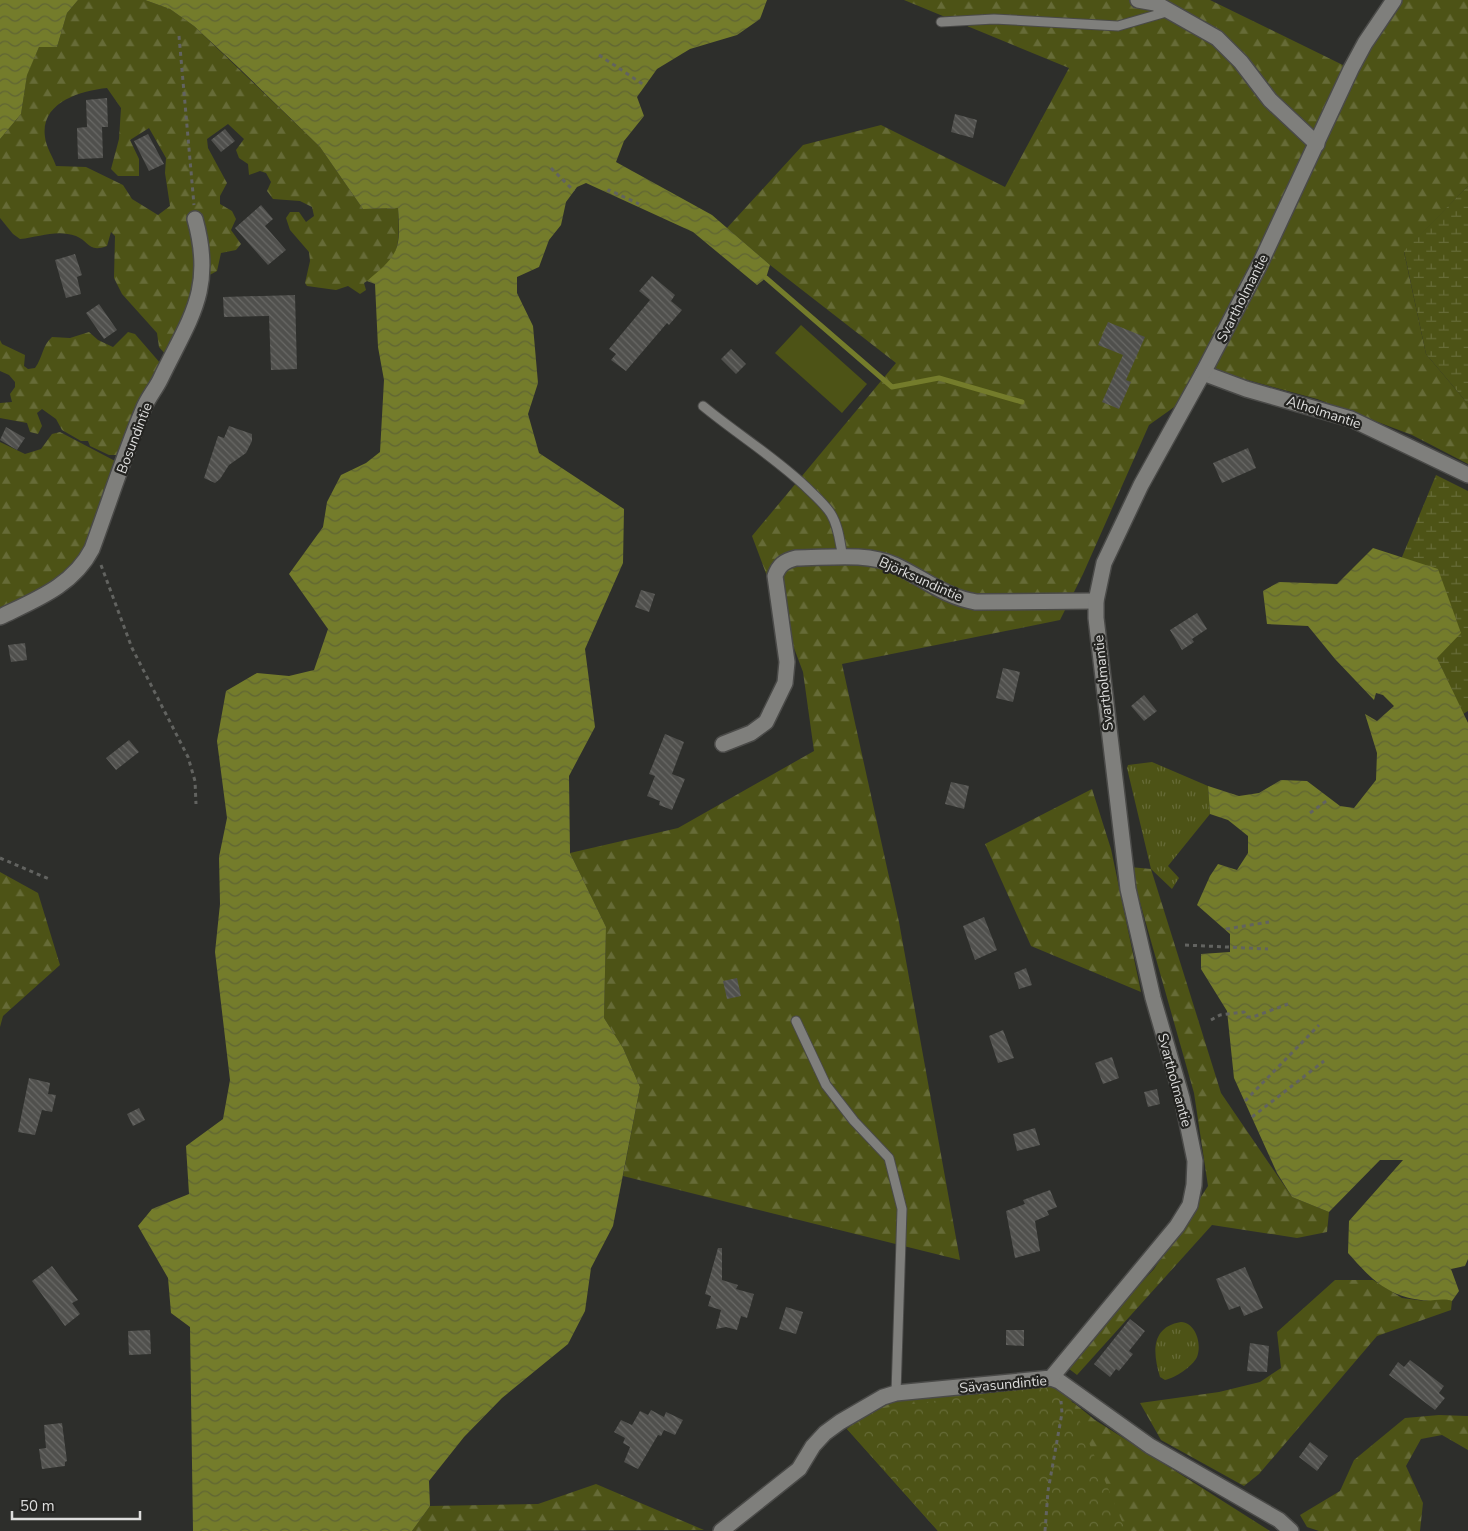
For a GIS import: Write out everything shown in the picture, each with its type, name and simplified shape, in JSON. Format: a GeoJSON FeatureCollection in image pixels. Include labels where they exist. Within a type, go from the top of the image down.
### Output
{"type":"FeatureCollection","features":[{"type":"Feature","properties":{"kind":"street"},"geometry":{"type":"LineString","coordinates":[[1138,0],[1155,3],[1201,27],[1230,50],[1270,100],[1317,144]]}},
{"type":"Feature","properties":{"kind":"street","name":"Svartholmantie"},"geometry":{"type":"LineString","coordinates":[[1055,1380],[1177,1226],[1190,1205],[1194,1185],[1195,1161],[1182,1098],[1153,998],[1128,889],[1107,719],[1096,601],[1104,562],[1141,485],[1203,374],[1260,264],[1365,43],[1394,0]]}},
{"type":"Feature","properties":{"kind":"street","name":"Bosundintie"},"geometry":{"type":"LineString","coordinates":[[0,617],[54,590],[71,578],[85,562],[92,549],[141,414],[190,322],[196,304],[202,284],[202,264],[195,218]]}},
{"type":"Feature","properties":{"kind":"street","name":"Alholmantie"},"geometry":{"type":"LineString","coordinates":[[1203,374],[1246,389],[1351,419],[1468,475]]}},
{"type":"Feature","properties":{"kind":"street","name":"Björksundintie"},"geometry":{"type":"LineString","coordinates":[[723,744],[751,733],[766,722],[785,683],[787,662],[775,576],[778,568],[786,560],[796,558],[876,558],[895,565],[958,599],[976,602],[1096,601]]}},
{"type":"Feature","properties":{"kind":"street","name":"Sävasundintie"},"geometry":{"type":"LineString","coordinates":[[721,1531],[799,1469],[813,1446],[825,1433],[883,1397],[896,1393],[1055,1380],[1150,1446],[1278,1520],[1291,1531]]}},
{"type":"Feature","properties":{"kind":"lane"},"geometry":{"type":"LineString","coordinates":[[941,22],[994,19],[1118,26],[1170,11]]}},
{"type":"Feature","properties":{"kind":"lane"},"geometry":{"type":"LineString","coordinates":[[703,406],[732,430],[782,464],[817,498],[831,514],[837,529],[843,558]]}},
{"type":"Feature","properties":{"kind":"lane"},"geometry":{"type":"LineString","coordinates":[[796,1021],[826,1085],[854,1121],[889,1158],[902,1209],[896,1393]]}},
{"type":"Feature","properties":{"kind":"path"},"geometry":{"type":"LineString","coordinates":[[179,36],[195,218]]}},
{"type":"Feature","properties":{"kind":"path"},"geometry":{"type":"LineString","coordinates":[[600,55],[644,85]]}},
{"type":"Feature","properties":{"kind":"path"},"geometry":{"type":"LineString","coordinates":[[551,168],[574,191]]}},
{"type":"Feature","properties":{"kind":"path"},"geometry":{"type":"LineString","coordinates":[[608,192],[609,190],[639,204]]}},
{"type":"Feature","properties":{"kind":"path"},"geometry":{"type":"LineString","coordinates":[[92,549],[101,565],[132,648],[188,757],[195,781],[196,804]]}},
{"type":"Feature","properties":{"kind":"path"},"geometry":{"type":"LineString","coordinates":[[1310,813],[1329,798]]}},
{"type":"Feature","properties":{"kind":"path"},"geometry":{"type":"LineString","coordinates":[[0,858],[49,879]]}},
{"type":"Feature","properties":{"kind":"path"},"geometry":{"type":"LineString","coordinates":[[1226,929],[1269,922]]}},
{"type":"Feature","properties":{"kind":"path"},"geometry":{"type":"LineString","coordinates":[[1185,945],[1268,949]]}},
{"type":"Feature","properties":{"kind":"path"},"geometry":{"type":"LineString","coordinates":[[1211,1020],[1220,1015],[1244,1012],[1247,1017],[1253,1017],[1288,1004]]}},
{"type":"Feature","properties":{"kind":"path"},"geometry":{"type":"LineString","coordinates":[[1245,1101],[1319,1024]]}},
{"type":"Feature","properties":{"kind":"path"},"geometry":{"type":"LineString","coordinates":[[1252,1117],[1324,1061]]}},
{"type":"Feature","properties":{"kind":"path"},"geometry":{"type":"LineString","coordinates":[[1045,1531],[1048,1491],[1062,1412],[1055,1380]]}},
{"type":"Feature","properties":{"kind":"green space"},"geometry":{"type":"Polygon","coordinates":[[[78,0],[145,0],[170,9],[194,26],[320,147],[363,209],[398,208],[398,243],[391,260],[385,268],[364,283],[366,290],[360,294],[348,286],[336,290],[307,286],[305,283],[310,261],[309,252],[290,230],[286,218],[290,212],[299,212],[306,222],[314,216],[312,207],[300,201],[273,199],[267,191],[271,182],[266,173],[260,171],[249,175],[248,164],[239,158],[236,150],[244,139],[228,124],[207,139],[208,148],[227,183],[220,196],[220,204],[232,211],[236,219],[231,230],[241,244],[236,250],[221,253],[217,271],[206,277],[166,355],[159,347],[157,333],[122,294],[114,278],[115,236],[111,232],[107,246],[101,248],[89,246],[80,238],[69,234],[55,233],[20,239],[13,234],[0,218],[0,139],[21,114],[27,74],[39,47],[57,47],[67,13],[78,0]],[[107,88],[74,96],[55,107],[49,115],[45,125],[47,144],[56,166],[86,167],[123,185],[132,199],[158,215],[170,206],[165,173],[166,158],[149,128],[130,140],[139,159],[139,176],[118,176],[111,169],[119,139],[121,108],[107,88]]]}},
{"type":"Feature","properties":{"kind":"green space"},"geometry":{"type":"Polygon","coordinates":[[[904,0],[1210,0],[1351,69],[1393,0],[1468,0],[1468,186],[1404,252],[1426,354],[1468,404],[1468,464],[1412,435],[1317,399],[1222,373],[1149,425],[1083,574],[1060,620],[842,664],[899,922],[960,1260],[623,1176],[640,1087],[623,1048],[604,1018],[606,927],[570,853],[678,828],[814,751],[803,672],[752,536],[896,363],[770,265],[727,228],[803,145],[881,125],[1005,187],[1069,68],[904,0]]]}},
{"type":"Feature","properties":{"kind":"green space"},"geometry":{"type":"Polygon","coordinates":[[[1468,186],[1468,404],[1426,354],[1404,251],[1468,186]]]}},
{"type":"Feature","properties":{"kind":"green space"},"geometry":{"type":"Polygon","coordinates":[[[801,325],[867,384],[842,413],[775,353],[801,325]]]}},
{"type":"Feature","properties":{"kind":"green space"},"geometry":{"type":"Polygon","coordinates":[[[89,332],[98,340],[113,347],[128,332],[135,334],[161,364],[119,455],[109,455],[90,446],[88,441],[81,441],[62,430],[56,419],[42,409],[37,413],[42,426],[38,434],[30,432],[27,423],[0,418],[0,403],[12,402],[10,394],[15,387],[15,382],[9,375],[0,371],[0,340],[2,344],[25,355],[24,366],[28,369],[35,368],[46,344],[52,337],[70,338],[89,332]]]}},
{"type":"Feature","properties":{"kind":"green space"},"geometry":{"type":"Polygon","coordinates":[[[60,432],[117,462],[114,477],[74,572],[0,610],[0,442],[25,454],[41,449],[52,434],[60,432]]]}},
{"type":"Feature","properties":{"kind":"green space"},"geometry":{"type":"Polygon","coordinates":[[[1436,475],[1468,491],[1468,711],[1463,714],[1468,723],[1468,882],[1452,690],[1437,658],[1402,557],[1436,475]]]}},
{"type":"Feature","properties":{"kind":"green space"},"geometry":{"type":"Polygon","coordinates":[[[1152,762],[1208,786],[1210,814],[1168,866],[1179,878],[1172,889],[1151,869],[1127,768],[1128,765],[1152,762]]]}},
{"type":"Feature","properties":{"kind":"green space"},"geometry":{"type":"Polygon","coordinates":[[[1092,789],[1111,849],[1141,992],[1031,946],[985,844],[1092,789]]]}},
{"type":"Feature","properties":{"kind":"green space"},"geometry":{"type":"Polygon","coordinates":[[[1130,867],[1151,869],[1221,1093],[1292,1197],[1329,1212],[1327,1232],[1297,1238],[1212,1225],[1077,1375],[1064,1365],[1154,1269],[1208,1186],[1194,1093],[1130,867]]]}},
{"type":"Feature","properties":{"kind":"green space"},"geometry":{"type":"Polygon","coordinates":[[[0,872],[38,893],[60,965],[3,1016],[0,1027],[0,872]]]}},
{"type":"Feature","properties":{"kind":"green space"},"geometry":{"type":"Polygon","coordinates":[[[1335,1280],[1373,1280],[1402,1298],[1425,1301],[1442,1298],[1452,1301],[1451,1310],[1377,1336],[1259,1474],[1244,1486],[1161,1440],[1140,1403],[1219,1392],[1260,1382],[1281,1368],[1277,1332],[1335,1280]]]}},
{"type":"Feature","properties":{"kind":"green space"},"geometry":{"type":"Polygon","coordinates":[[[1181,1322],[1191,1326],[1194,1330],[1199,1346],[1197,1357],[1183,1372],[1165,1380],[1160,1377],[1155,1351],[1156,1343],[1164,1329],[1181,1322]]]}},
{"type":"Feature","properties":{"kind":"green space"},"geometry":{"type":"Polygon","coordinates":[[[1064,1383],[1126,1531],[938,1531],[847,1429],[869,1410],[1064,1383]]]}},
{"type":"Feature","properties":{"kind":"green space"},"geometry":{"type":"Polygon","coordinates":[[[1037,1390],[1074,1403],[1095,1420],[1270,1531],[938,1531],[847,1429],[869,1410],[897,1400],[1037,1390]]]}},
{"type":"Feature","properties":{"kind":"green space"},"geometry":{"type":"Polygon","coordinates":[[[1439,1415],[1468,1416],[1468,1450],[1442,1435],[1421,1439],[1406,1466],[1423,1503],[1420,1531],[1319,1531],[1307,1527],[1300,1515],[1340,1491],[1354,1460],[1405,1418],[1439,1415]]]}},
{"type":"Feature","properties":{"kind":"green space"},"geometry":{"type":"Polygon","coordinates":[[[596,1484],[704,1530],[412,1531],[430,1506],[538,1504],[596,1484]]]}},
{"type":"Feature","properties":{"kind":"water"},"geometry":{"type":"Polygon","coordinates":[[[0,0],[78,0],[67,13],[57,47],[39,47],[27,75],[21,114],[0,139],[0,0]]]}},
{"type":"Feature","properties":{"kind":"water"},"geometry":{"type":"Polygon","coordinates":[[[145,0],[767,0],[760,19],[737,35],[690,49],[657,69],[637,97],[644,116],[624,141],[616,162],[712,215],[770,265],[766,278],[757,285],[693,232],[586,183],[577,187],[566,202],[561,225],[549,240],[539,267],[517,277],[517,293],[533,326],[538,383],[528,414],[539,453],[624,509],[623,563],[585,649],[595,727],[569,776],[570,853],[606,927],[604,1018],[623,1048],[640,1087],[613,1226],[591,1268],[585,1311],[568,1344],[502,1398],[464,1437],[429,1481],[430,1506],[412,1531],[193,1531],[190,1327],[171,1313],[168,1278],[138,1226],[152,1209],[189,1194],[186,1146],[223,1119],[230,1080],[215,952],[220,904],[219,857],[227,818],[217,741],[226,691],[257,673],[289,676],[314,670],[328,629],[289,574],[323,527],[327,502],[341,475],[366,463],[380,452],[384,380],[378,347],[375,284],[367,281],[392,257],[396,250],[399,233],[398,208],[363,209],[320,147],[239,68],[194,26],[170,9],[145,0]]]}},
{"type":"Feature","properties":{"kind":"water"},"geometry":{"type":"Polygon","coordinates":[[[1373,548],[1438,569],[1461,633],[1437,658],[1468,723],[1468,1259],[1465,1266],[1451,1269],[1459,1291],[1452,1301],[1409,1298],[1389,1290],[1372,1278],[1348,1253],[1349,1221],[1403,1160],[1380,1160],[1329,1212],[1292,1197],[1277,1173],[1234,1078],[1227,1011],[1201,969],[1201,954],[1230,952],[1230,934],[1197,905],[1210,876],[1218,864],[1237,870],[1248,853],[1248,836],[1228,820],[1210,814],[1208,786],[1239,796],[1259,793],[1281,780],[1307,781],[1340,806],[1354,808],[1376,780],[1377,753],[1365,714],[1377,721],[1394,706],[1383,695],[1376,693],[1374,700],[1335,659],[1308,626],[1267,624],[1263,591],[1279,582],[1337,584],[1373,548]]]}},
{"type":"Feature","properties":{"kind":"building"},"geometry":{"type":"Polygon","coordinates":[[[107,98],[108,127],[102,127],[103,158],[78,159],[77,128],[87,127],[86,100],[107,98]]]}},
{"type":"Feature","properties":{"kind":"building"},"geometry":{"type":"Polygon","coordinates":[[[955,114],[977,120],[973,138],[951,132],[955,114]]]}},
{"type":"Feature","properties":{"kind":"building"},"geometry":{"type":"Polygon","coordinates":[[[225,129],[235,141],[221,152],[211,140],[225,129]]]}},
{"type":"Feature","properties":{"kind":"building"},"geometry":{"type":"Polygon","coordinates":[[[148,134],[164,164],[149,171],[134,141],[148,134]]]}},
{"type":"Feature","properties":{"kind":"building"},"geometry":{"type":"Polygon","coordinates":[[[261,205],[273,219],[265,226],[286,250],[268,265],[235,228],[261,205]]]}},
{"type":"Feature","properties":{"kind":"building"},"geometry":{"type":"Polygon","coordinates":[[[75,254],[82,275],[77,277],[81,294],[66,298],[55,260],[75,254]]]}},
{"type":"Feature","properties":{"kind":"building"},"geometry":{"type":"Polygon","coordinates":[[[652,276],[675,295],[671,301],[682,310],[669,325],[667,323],[626,371],[611,360],[616,354],[609,349],[650,300],[639,291],[652,276]]]}},
{"type":"Feature","properties":{"kind":"building"},"geometry":{"type":"Polygon","coordinates":[[[295,295],[297,369],[271,370],[269,316],[224,317],[223,297],[295,295]]]}},
{"type":"Feature","properties":{"kind":"building"},"geometry":{"type":"Polygon","coordinates":[[[99,304],[117,330],[104,339],[86,313],[99,304]]]}},
{"type":"Feature","properties":{"kind":"building"},"geometry":{"type":"Polygon","coordinates":[[[1108,322],[1145,337],[1126,380],[1131,382],[1119,409],[1102,402],[1123,355],[1098,345],[1108,322]]]}},
{"type":"Feature","properties":{"kind":"building"},"geometry":{"type":"Polygon","coordinates":[[[731,349],[746,364],[736,374],[721,359],[731,349]]]}},
{"type":"Feature","properties":{"kind":"building"},"geometry":{"type":"Polygon","coordinates":[[[229,426],[252,434],[252,441],[246,453],[229,465],[215,483],[204,478],[218,436],[224,438],[229,426]]]}},
{"type":"Feature","properties":{"kind":"building"},"geometry":{"type":"Polygon","coordinates":[[[6,427],[25,438],[17,450],[0,440],[6,427]]]}},
{"type":"Feature","properties":{"kind":"building"},"geometry":{"type":"Polygon","coordinates":[[[1248,448],[1256,468],[1222,483],[1213,463],[1248,448]]]}},
{"type":"Feature","properties":{"kind":"building"},"geometry":{"type":"Polygon","coordinates":[[[641,590],[655,594],[649,612],[635,607],[641,590]]]}},
{"type":"Feature","properties":{"kind":"building"},"geometry":{"type":"Polygon","coordinates":[[[1197,613],[1207,629],[1192,639],[1194,642],[1182,650],[1170,630],[1197,613]]]}},
{"type":"Feature","properties":{"kind":"building"},"geometry":{"type":"Polygon","coordinates":[[[25,643],[27,660],[11,662],[8,645],[25,643]]]}},
{"type":"Feature","properties":{"kind":"building"},"geometry":{"type":"Polygon","coordinates":[[[1003,668],[1020,672],[1013,702],[996,698],[1003,668]]]}},
{"type":"Feature","properties":{"kind":"building"},"geometry":{"type":"Polygon","coordinates":[[[1144,695],[1157,711],[1144,721],[1131,706],[1144,695]]]}},
{"type":"Feature","properties":{"kind":"building"},"geometry":{"type":"Polygon","coordinates":[[[665,734],[684,742],[672,774],[685,779],[672,810],[659,805],[660,801],[647,796],[655,776],[649,774],[665,734]]]}},
{"type":"Feature","properties":{"kind":"building"},"geometry":{"type":"Polygon","coordinates":[[[129,740],[139,752],[116,770],[106,758],[129,740]]]}},
{"type":"Feature","properties":{"kind":"building"},"geometry":{"type":"Polygon","coordinates":[[[951,782],[969,786],[964,809],[945,804],[951,782]]]}},
{"type":"Feature","properties":{"kind":"building"},"geometry":{"type":"Polygon","coordinates":[[[984,917],[997,950],[975,960],[963,926],[984,917]]]}},
{"type":"Feature","properties":{"kind":"building"},"geometry":{"type":"Polygon","coordinates":[[[1026,968],[1032,985],[1019,989],[1014,973],[1026,968]]]}},
{"type":"Feature","properties":{"kind":"building"},"geometry":{"type":"Polygon","coordinates":[[[737,978],[741,996],[727,999],[723,981],[737,978]]]}},
{"type":"Feature","properties":{"kind":"building"},"geometry":{"type":"Polygon","coordinates":[[[1003,1030],[1014,1058],[998,1063],[989,1036],[1003,1030]]]}},
{"type":"Feature","properties":{"kind":"building"},"geometry":{"type":"Polygon","coordinates":[[[1112,1057],[1119,1078],[1103,1084],[1095,1063],[1112,1057]]]}},
{"type":"Feature","properties":{"kind":"building"},"geometry":{"type":"Polygon","coordinates":[[[29,1078],[50,1083],[48,1094],[56,1095],[52,1112],[42,1110],[35,1135],[18,1132],[29,1078]]]}},
{"type":"Feature","properties":{"kind":"building"},"geometry":{"type":"Polygon","coordinates":[[[1157,1089],[1160,1104],[1148,1107],[1144,1092],[1157,1089]]]}},
{"type":"Feature","properties":{"kind":"building"},"geometry":{"type":"Polygon","coordinates":[[[139,1108],[145,1120],[133,1126],[127,1114],[139,1108]]]}},
{"type":"Feature","properties":{"kind":"building"},"geometry":{"type":"Polygon","coordinates":[[[1035,1128],[1040,1145],[1017,1151],[1013,1134],[1035,1128]]]}},
{"type":"Feature","properties":{"kind":"building"},"geometry":{"type":"Polygon","coordinates":[[[1050,1190],[1057,1207],[1047,1211],[1049,1215],[1035,1221],[1040,1251],[1015,1258],[1006,1211],[1025,1204],[1023,1200],[1050,1190]]]}},
{"type":"Feature","properties":{"kind":"building"},"geometry":{"type":"Polygon","coordinates":[[[718,1248],[722,1248],[722,1280],[738,1285],[736,1289],[754,1294],[747,1318],[741,1316],[737,1330],[726,1327],[716,1329],[721,1310],[708,1306],[711,1296],[705,1294],[718,1248]]]}},
{"type":"Feature","properties":{"kind":"building"},"geometry":{"type":"Polygon","coordinates":[[[52,1266],[78,1300],[72,1303],[80,1314],[65,1326],[32,1281],[52,1266]]]}},
{"type":"Feature","properties":{"kind":"building"},"geometry":{"type":"Polygon","coordinates":[[[1245,1267],[1263,1308],[1244,1316],[1240,1306],[1229,1310],[1216,1279],[1245,1267]]]}},
{"type":"Feature","properties":{"kind":"building"},"geometry":{"type":"Polygon","coordinates":[[[786,1307],[803,1312],[796,1334],[779,1329],[786,1307]]]}},
{"type":"Feature","properties":{"kind":"building"},"geometry":{"type":"Polygon","coordinates":[[[1130,1319],[1145,1331],[1129,1351],[1133,1354],[1119,1371],[1116,1369],[1110,1377],[1094,1364],[1130,1319]]]}},
{"type":"Feature","properties":{"kind":"building"},"geometry":{"type":"Polygon","coordinates":[[[150,1330],[151,1354],[129,1355],[128,1331],[150,1330]]]}},
{"type":"Feature","properties":{"kind":"building"},"geometry":{"type":"Polygon","coordinates":[[[1006,1330],[1024,1330],[1024,1346],[1006,1345],[1006,1330]]]}},
{"type":"Feature","properties":{"kind":"building"},"geometry":{"type":"Polygon","coordinates":[[[1250,1343],[1269,1346],[1267,1372],[1247,1371],[1250,1343]]]}},
{"type":"Feature","properties":{"kind":"building"},"geometry":{"type":"Polygon","coordinates":[[[1410,1360],[1444,1386],[1439,1393],[1445,1398],[1435,1410],[1389,1375],[1398,1362],[1404,1367],[1410,1360]]]}},
{"type":"Feature","properties":{"kind":"building"},"geometry":{"type":"Polygon","coordinates":[[[651,1410],[664,1417],[666,1412],[683,1420],[675,1435],[664,1430],[661,1436],[658,1435],[638,1469],[624,1462],[630,1447],[623,1443],[625,1438],[614,1432],[621,1420],[632,1425],[640,1411],[648,1415],[651,1410]]]}},
{"type":"Feature","properties":{"kind":"building"},"geometry":{"type":"Polygon","coordinates":[[[62,1423],[67,1461],[65,1466],[42,1469],[39,1449],[46,1448],[44,1425],[62,1423]]]}},
{"type":"Feature","properties":{"kind":"building"},"geometry":{"type":"Polygon","coordinates":[[[1310,1442],[1328,1456],[1317,1471],[1299,1457],[1310,1442]]]}},
{"type":"Feature","properties":{"kind":"waterway"},"geometry":{"type":"LineString","coordinates":[[766,278],[892,387],[939,378],[1022,402]]}}]}
